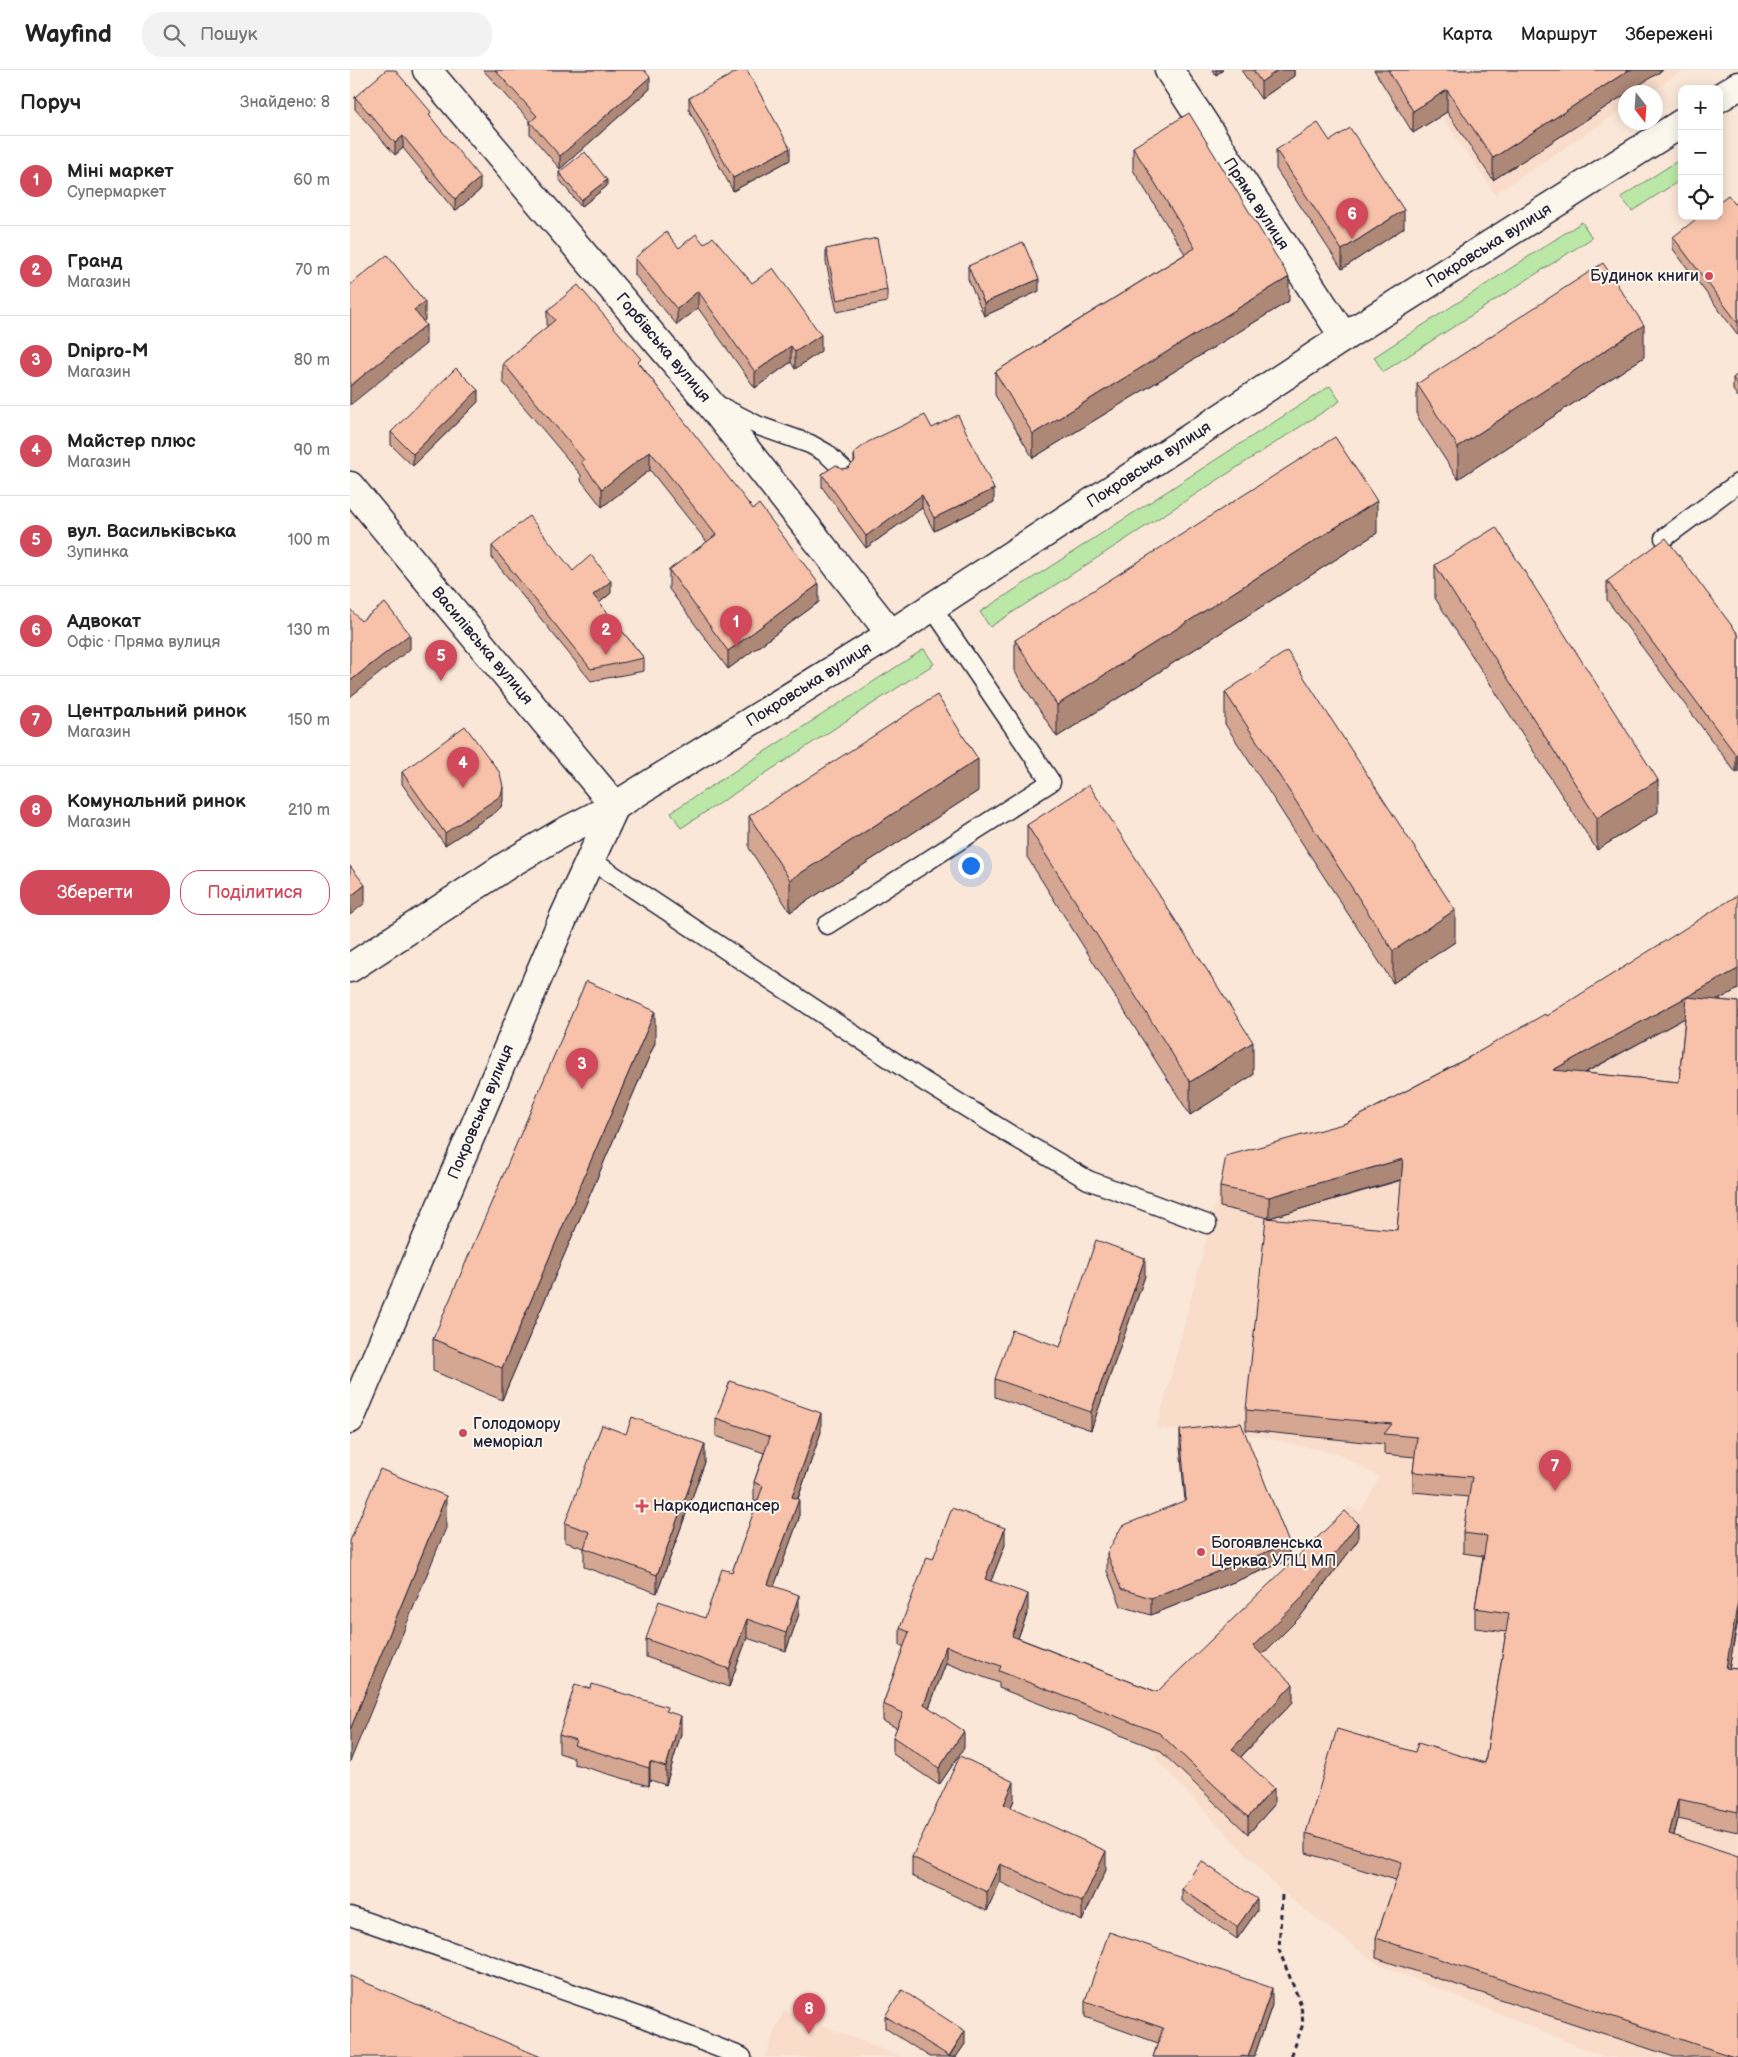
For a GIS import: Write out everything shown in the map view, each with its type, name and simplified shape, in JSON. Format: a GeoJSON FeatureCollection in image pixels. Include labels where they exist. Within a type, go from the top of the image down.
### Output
{"type":"FeatureCollection","features":[{"type":"Feature","properties":{"kind":"street","name":"Горбівська вулиця"},"geometry":{"type":"LineString","coordinates":[[427,70],[707,400],[891,634]]}},
{"type":"Feature","properties":{"kind":"street","name":"Пряма вулиця"},"geometry":{"type":"LineString","coordinates":[[1169,70],[1344,337]]}},
{"type":"Feature","properties":{"kind":"street"},"geometry":{"type":"LineString","coordinates":[[1723,95],[1738,86]]}},
{"type":"Feature","properties":{"kind":"street","name":"Покровська вулиця"},"geometry":{"type":"LineString","coordinates":[[350,968],[508,864],[615,806],[891,634],[1344,337],[1678,125]]}},
{"type":"Feature","properties":{"kind":"street","name":"Василівська вулиця"},"geometry":{"type":"LineString","coordinates":[[350,486],[615,806]]}},
{"type":"Feature","properties":{"kind":"street","name":"Покровська вулиця"},"geometry":{"type":"LineString","coordinates":[[350,1420],[589,859],[615,806]]}},
{"type":"Feature","properties":{"kind":"lane"},"geometry":{"type":"LineString","coordinates":[[707,400],[759,426],[810,444],[826,453],[845,471]]}},
{"type":"Feature","properties":{"kind":"lane"},"geometry":{"type":"LineString","coordinates":[[1664,538],[1738,483]]}},
{"type":"Feature","properties":{"kind":"lane"},"geometry":{"type":"LineString","coordinates":[[827,925],[1051,782],[932,607]]}},
{"type":"Feature","properties":{"kind":"lane"},"geometry":{"type":"LineString","coordinates":[[589,859],[925,1082],[1010,1135],[1088,1180],[1207,1224]]}},
{"type":"Feature","properties":{"kind":"lane"},"geometry":{"type":"LineString","coordinates":[[350,1916],[643,2018],[742,2057]]}},
{"type":"Feature","properties":{"kind":"path"},"geometry":{"type":"LineString","coordinates":[[1282,1895],[1279,1950],[1301,2005],[1303,2024],[1291,2057]]}},
{"type":"Feature","properties":{"kind":"shaded area"},"geometry":{"type":"Polygon","coordinates":[[[1435,70],[1684,70],[1661,85],[1618,85],[1618,113],[1495,194],[1443,118],[1449,113],[1435,70]]]}},
{"type":"Feature","properties":{"kind":"shaded area"},"geometry":{"type":"Polygon","coordinates":[[[1738,907],[1738,2057],[1604,2057],[1378,1964],[1283,1893],[1156,1759],[1153,1708],[1276,1592],[1348,1506],[1361,1511],[1380,1477],[1339,1454],[1230,1430],[1157,1429],[1224,1172],[1341,1139],[1738,907]]]}},
{"type":"Feature","properties":{"kind":"shaded area"},"geometry":{"type":"Polygon","coordinates":[[[784,2010],[901,2057],[765,2057],[784,2010]]]}},
{"type":"Feature","properties":{"kind":"green space"},"geometry":{"type":"Polygon","coordinates":[[[1678,161],[1678,182],[1632,211],[1621,197],[1678,161]]]}},
{"type":"Feature","properties":{"kind":"green space"},"geometry":{"type":"Polygon","coordinates":[[[1582,222],[1592,238],[1383,372],[1374,357],[1582,222]]]}},
{"type":"Feature","properties":{"kind":"green space"},"geometry":{"type":"Polygon","coordinates":[[[1330,386],[1340,401],[990,627],[980,612],[1330,386]]]}},
{"type":"Feature","properties":{"kind":"green space"},"geometry":{"type":"Polygon","coordinates":[[[924,649],[934,664],[681,828],[671,812],[924,649]]]}},
{"type":"Feature","properties":{"kind":"building"},"geometry":{"type":"Polygon","coordinates":[[[386,70],[395,70],[431,112],[429,115],[480,178],[455,199],[403,136],[395,143],[355,97],[386,70]]]}},
{"type":"Feature","properties":{"kind":"building"},"geometry":{"type":"Polygon","coordinates":[[[495,70],[644,70],[650,77],[560,156],[530,122],[537,116],[495,70]]]}},
{"type":"Feature","properties":{"kind":"building"},"geometry":{"type":"Polygon","coordinates":[[[740,70],[747,70],[790,148],[733,178],[689,98],[740,70]]]}},
{"type":"Feature","properties":{"kind":"building"},"geometry":{"type":"Polygon","coordinates":[[[1253,70],[1278,70],[1261,82],[1253,70]]]}},
{"type":"Feature","properties":{"kind":"building"},"geometry":{"type":"Polygon","coordinates":[[[1388,70],[1629,70],[1493,158],[1447,90],[1413,111],[1388,70]]]}},
{"type":"Feature","properties":{"kind":"building"},"geometry":{"type":"Polygon","coordinates":[[[1189,113],[1289,277],[1033,434],[995,372],[1195,248],[1133,147],[1189,113]]]}},
{"type":"Feature","properties":{"kind":"building"},"geometry":{"type":"Polygon","coordinates":[[[1318,123],[1330,141],[1350,128],[1404,210],[1342,250],[1276,150],[1318,123]]]}},
{"type":"Feature","properties":{"kind":"building"},"geometry":{"type":"Polygon","coordinates":[[[585,152],[607,180],[581,200],[559,172],[585,152]]]}},
{"type":"Feature","properties":{"kind":"building","name":"Будинок книги"},"geometry":{"type":"Polygon","coordinates":[[[1728,195],[1738,208],[1738,323],[1673,237],[1695,220],[1723,220],[1723,199],[1728,195]]]}},
{"type":"Feature","properties":{"kind":"building"},"geometry":{"type":"Polygon","coordinates":[[[666,232],[679,248],[696,234],[704,244],[713,237],[752,283],[773,268],[821,335],[795,352],[791,346],[755,372],[698,291],[677,309],[635,258],[666,232]]]}},
{"type":"Feature","properties":{"kind":"building"},"geometry":{"type":"Polygon","coordinates":[[[877,238],[887,290],[837,300],[826,249],[877,238]]]}},
{"type":"Feature","properties":{"kind":"building"},"geometry":{"type":"Polygon","coordinates":[[[1023,242],[1039,279],[984,303],[968,266],[1023,242]]]}},
{"type":"Feature","properties":{"kind":"building"},"geometry":{"type":"Polygon","coordinates":[[[387,255],[425,302],[414,310],[426,325],[350,386],[350,285],[387,255]]]}},
{"type":"Feature","properties":{"kind":"building"},"geometry":{"type":"Polygon","coordinates":[[[1603,263],[1644,325],[1458,447],[1417,384],[1603,263]]]}},
{"type":"Feature","properties":{"kind":"building"},"geometry":{"type":"Polygon","coordinates":[[[578,285],[641,359],[638,362],[753,509],[759,504],[819,584],[728,651],[669,570],[716,535],[650,451],[602,489],[581,462],[584,460],[503,363],[555,320],[547,311],[578,285]]]}},
{"type":"Feature","properties":{"kind":"building"},"geometry":{"type":"Polygon","coordinates":[[[456,368],[478,390],[413,454],[391,432],[456,368]]]}},
{"type":"Feature","properties":{"kind":"building"},"geometry":{"type":"Polygon","coordinates":[[[1738,374],[1738,385],[1733,378],[1738,374]]]}},
{"type":"Feature","properties":{"kind":"building"},"geometry":{"type":"Polygon","coordinates":[[[925,415],[932,428],[958,415],[994,489],[934,518],[922,495],[866,536],[822,474],[836,465],[842,469],[848,468],[855,461],[854,453],[868,442],[925,415]]]}},
{"type":"Feature","properties":{"kind":"building"},"geometry":{"type":"Polygon","coordinates":[[[1335,437],[1377,501],[1057,705],[1015,640],[1335,437]]]}},
{"type":"Feature","properties":{"kind":"building"},"geometry":{"type":"Polygon","coordinates":[[[529,516],[573,571],[591,555],[611,581],[593,595],[644,658],[591,669],[492,546],[529,516]]]}},
{"type":"Feature","properties":{"kind":"building"},"geometry":{"type":"Polygon","coordinates":[[[1496,527],[1658,780],[1597,818],[1435,565],[1496,527]]]}},
{"type":"Feature","properties":{"kind":"building"},"geometry":{"type":"Polygon","coordinates":[[[1666,538],[1738,634],[1738,753],[1736,755],[1607,581],[1666,538]]]}},
{"type":"Feature","properties":{"kind":"building"},"geometry":{"type":"Polygon","coordinates":[[[385,603],[410,634],[350,681],[350,609],[361,621],[385,603]]]}},
{"type":"Feature","properties":{"kind":"building"},"geometry":{"type":"Polygon","coordinates":[[[1287,651],[1455,910],[1393,951],[1225,692],[1287,651]]]}},
{"type":"Feature","properties":{"kind":"building"},"geometry":{"type":"Polygon","coordinates":[[[937,695],[978,759],[790,880],[749,816],[937,695]]]}},
{"type":"Feature","properties":{"kind":"building"},"geometry":{"type":"Polygon","coordinates":[[[465,726],[500,773],[503,787],[501,795],[496,799],[445,833],[402,772],[465,726]]]}},
{"type":"Feature","properties":{"kind":"building"},"geometry":{"type":"Polygon","coordinates":[[[1089,785],[1253,1042],[1190,1082],[1027,825],[1089,785]]]}},
{"type":"Feature","properties":{"kind":"building"},"geometry":{"type":"Polygon","coordinates":[[[350,866],[365,885],[350,897],[350,866]]]}},
{"type":"Feature","properties":{"kind":"building"},"geometry":{"type":"Polygon","coordinates":[[[1738,895],[1738,969],[1553,1070],[1679,1082],[1687,997],[1738,1002],[1738,1601],[1726,1668],[1738,1669],[1738,1812],[1678,1799],[1669,1834],[1738,1857],[1738,2057],[1734,2057],[1376,1938],[1402,1862],[1306,1833],[1337,1729],[1415,1752],[1418,1743],[1485,1763],[1509,1613],[1475,1608],[1487,1536],[1463,1533],[1472,1477],[1413,1472],[1417,1437],[1384,1434],[1392,1424],[1246,1410],[1266,1218],[1397,1230],[1403,1159],[1269,1197],[1220,1187],[1226,1156],[1346,1123],[1466,1059],[1545,1014],[1546,1016],[1738,895]]]}},
{"type":"Feature","properties":{"kind":"building"},"geometry":{"type":"Polygon","coordinates":[[[586,981],[655,1011],[502,1368],[433,1339],[586,981]]]}},
{"type":"Feature","properties":{"kind":"building"},"geometry":{"type":"Polygon","coordinates":[[[1096,1240],[1145,1258],[1091,1412],[995,1379],[1012,1330],[1060,1347],[1096,1240]]]}},
{"type":"Feature","properties":{"kind":"building"},"geometry":{"type":"Polygon","coordinates":[[[730,1381],[821,1413],[792,1497],[799,1499],[768,1584],[799,1595],[786,1633],[747,1619],[729,1669],[646,1639],[659,1601],[705,1618],[722,1569],[732,1572],[763,1486],[754,1482],[770,1437],[716,1418],[730,1381]]]}},
{"type":"Feature","properties":{"kind":"building"},"geometry":{"type":"Polygon","coordinates":[[[632,1417],[705,1444],[657,1575],[584,1548],[590,1532],[565,1523],[602,1425],[626,1434],[632,1417]]]}},
{"type":"Feature","properties":{"kind":"building"},"geometry":{"type":"Polygon","coordinates":[[[1241,1423],[1289,1543],[1151,1598],[1121,1589],[1107,1553],[1122,1526],[1186,1500],[1180,1430],[1241,1423]]]}},
{"type":"Feature","properties":{"kind":"building"},"geometry":{"type":"Polygon","coordinates":[[[380,1469],[446,1496],[350,1730],[350,1541],[380,1469]]]}},
{"type":"Feature","properties":{"kind":"building"},"geometry":{"type":"Polygon","coordinates":[[[952,1508],[1005,1528],[985,1579],[1028,1594],[1012,1636],[1157,1692],[1345,1511],[1358,1523],[1300,1600],[1253,1646],[1293,1684],[1232,1749],[1274,1788],[1248,1817],[1159,1733],[999,1671],[1001,1666],[946,1646],[924,1704],[964,1731],[939,1768],[893,1737],[903,1713],[883,1704],[909,1632],[900,1628],[927,1557],[933,1559],[952,1508]]]}},
{"type":"Feature","properties":{"kind":"building"},"geometry":{"type":"Polygon","coordinates":[[[575,1684],[591,1689],[592,1684],[667,1707],[666,1711],[681,1716],[666,1767],[650,1762],[649,1768],[574,1745],[576,1740],[559,1735],[575,1684]]]}},
{"type":"Feature","properties":{"kind":"building"},"geometry":{"type":"Polygon","coordinates":[[[960,1756],[1014,1782],[1004,1804],[1106,1851],[1082,1902],[1000,1864],[987,1892],[912,1857],[960,1756]]]}},
{"type":"Feature","properties":{"kind":"building"},"geometry":{"type":"Polygon","coordinates":[[[1201,1861],[1257,1899],[1237,1927],[1182,1889],[1201,1861]]]}},
{"type":"Feature","properties":{"kind":"building"},"geometry":{"type":"Polygon","coordinates":[[[1109,1932],[1272,1988],[1248,2057],[1153,2057],[1163,2028],[1085,2001],[1109,1932]]]}},
{"type":"Feature","properties":{"kind":"building"},"geometry":{"type":"Polygon","coordinates":[[[350,1976],[541,2057],[350,2057],[350,1976]]]}},
{"type":"Feature","properties":{"kind":"building"},"geometry":{"type":"Polygon","coordinates":[[[902,1990],[965,2031],[949,2056],[885,2016],[902,1990]]]}},
{"type":"Feature","properties":{"kind":"place","name":"Адвокат"},"geometry":{"type":"Point","coordinates":[1352,239]}},
{"type":"Feature","properties":{"kind":"place","name":"Будинок книги"},"geometry":{"type":"Point","coordinates":[1709,276]}},
{"type":"Feature","properties":{"kind":"place","name":"Міні маркет"},"geometry":{"type":"Point","coordinates":[736,647]}},
{"type":"Feature","properties":{"kind":"place","name":"Гранд"},"geometry":{"type":"Point","coordinates":[606,655]}},
{"type":"Feature","properties":{"kind":"place","name":"вул. Васильківська"},"geometry":{"type":"Point","coordinates":[441,681]}},
{"type":"Feature","properties":{"kind":"place","name":"Майстер плюс"},"geometry":{"type":"Point","coordinates":[463,788]}},
{"type":"Feature","properties":{"kind":"place","name":"Dnipro-M"},"geometry":{"type":"Point","coordinates":[582,1089]}},
{"type":"Feature","properties":{"kind":"place","name":"Голодомору меморіал"},"geometry":{"type":"Point","coordinates":[463,1433]}},
{"type":"Feature","properties":{"kind":"place","name":"Центральний ринок"},"geometry":{"type":"Point","coordinates":[1555,1491]}},
{"type":"Feature","properties":{"kind":"place","name":"Наркодиспансер"},"geometry":{"type":"Point","coordinates":[642,1506]}},
{"type":"Feature","properties":{"kind":"place","name":"Богоявленська Церква УПЦ МП"},"geometry":{"type":"Point","coordinates":[1201,1552]}},
{"type":"Feature","properties":{"kind":"place","name":"Комунальний ринок"},"geometry":{"type":"Point","coordinates":[809,2034]}}]}
